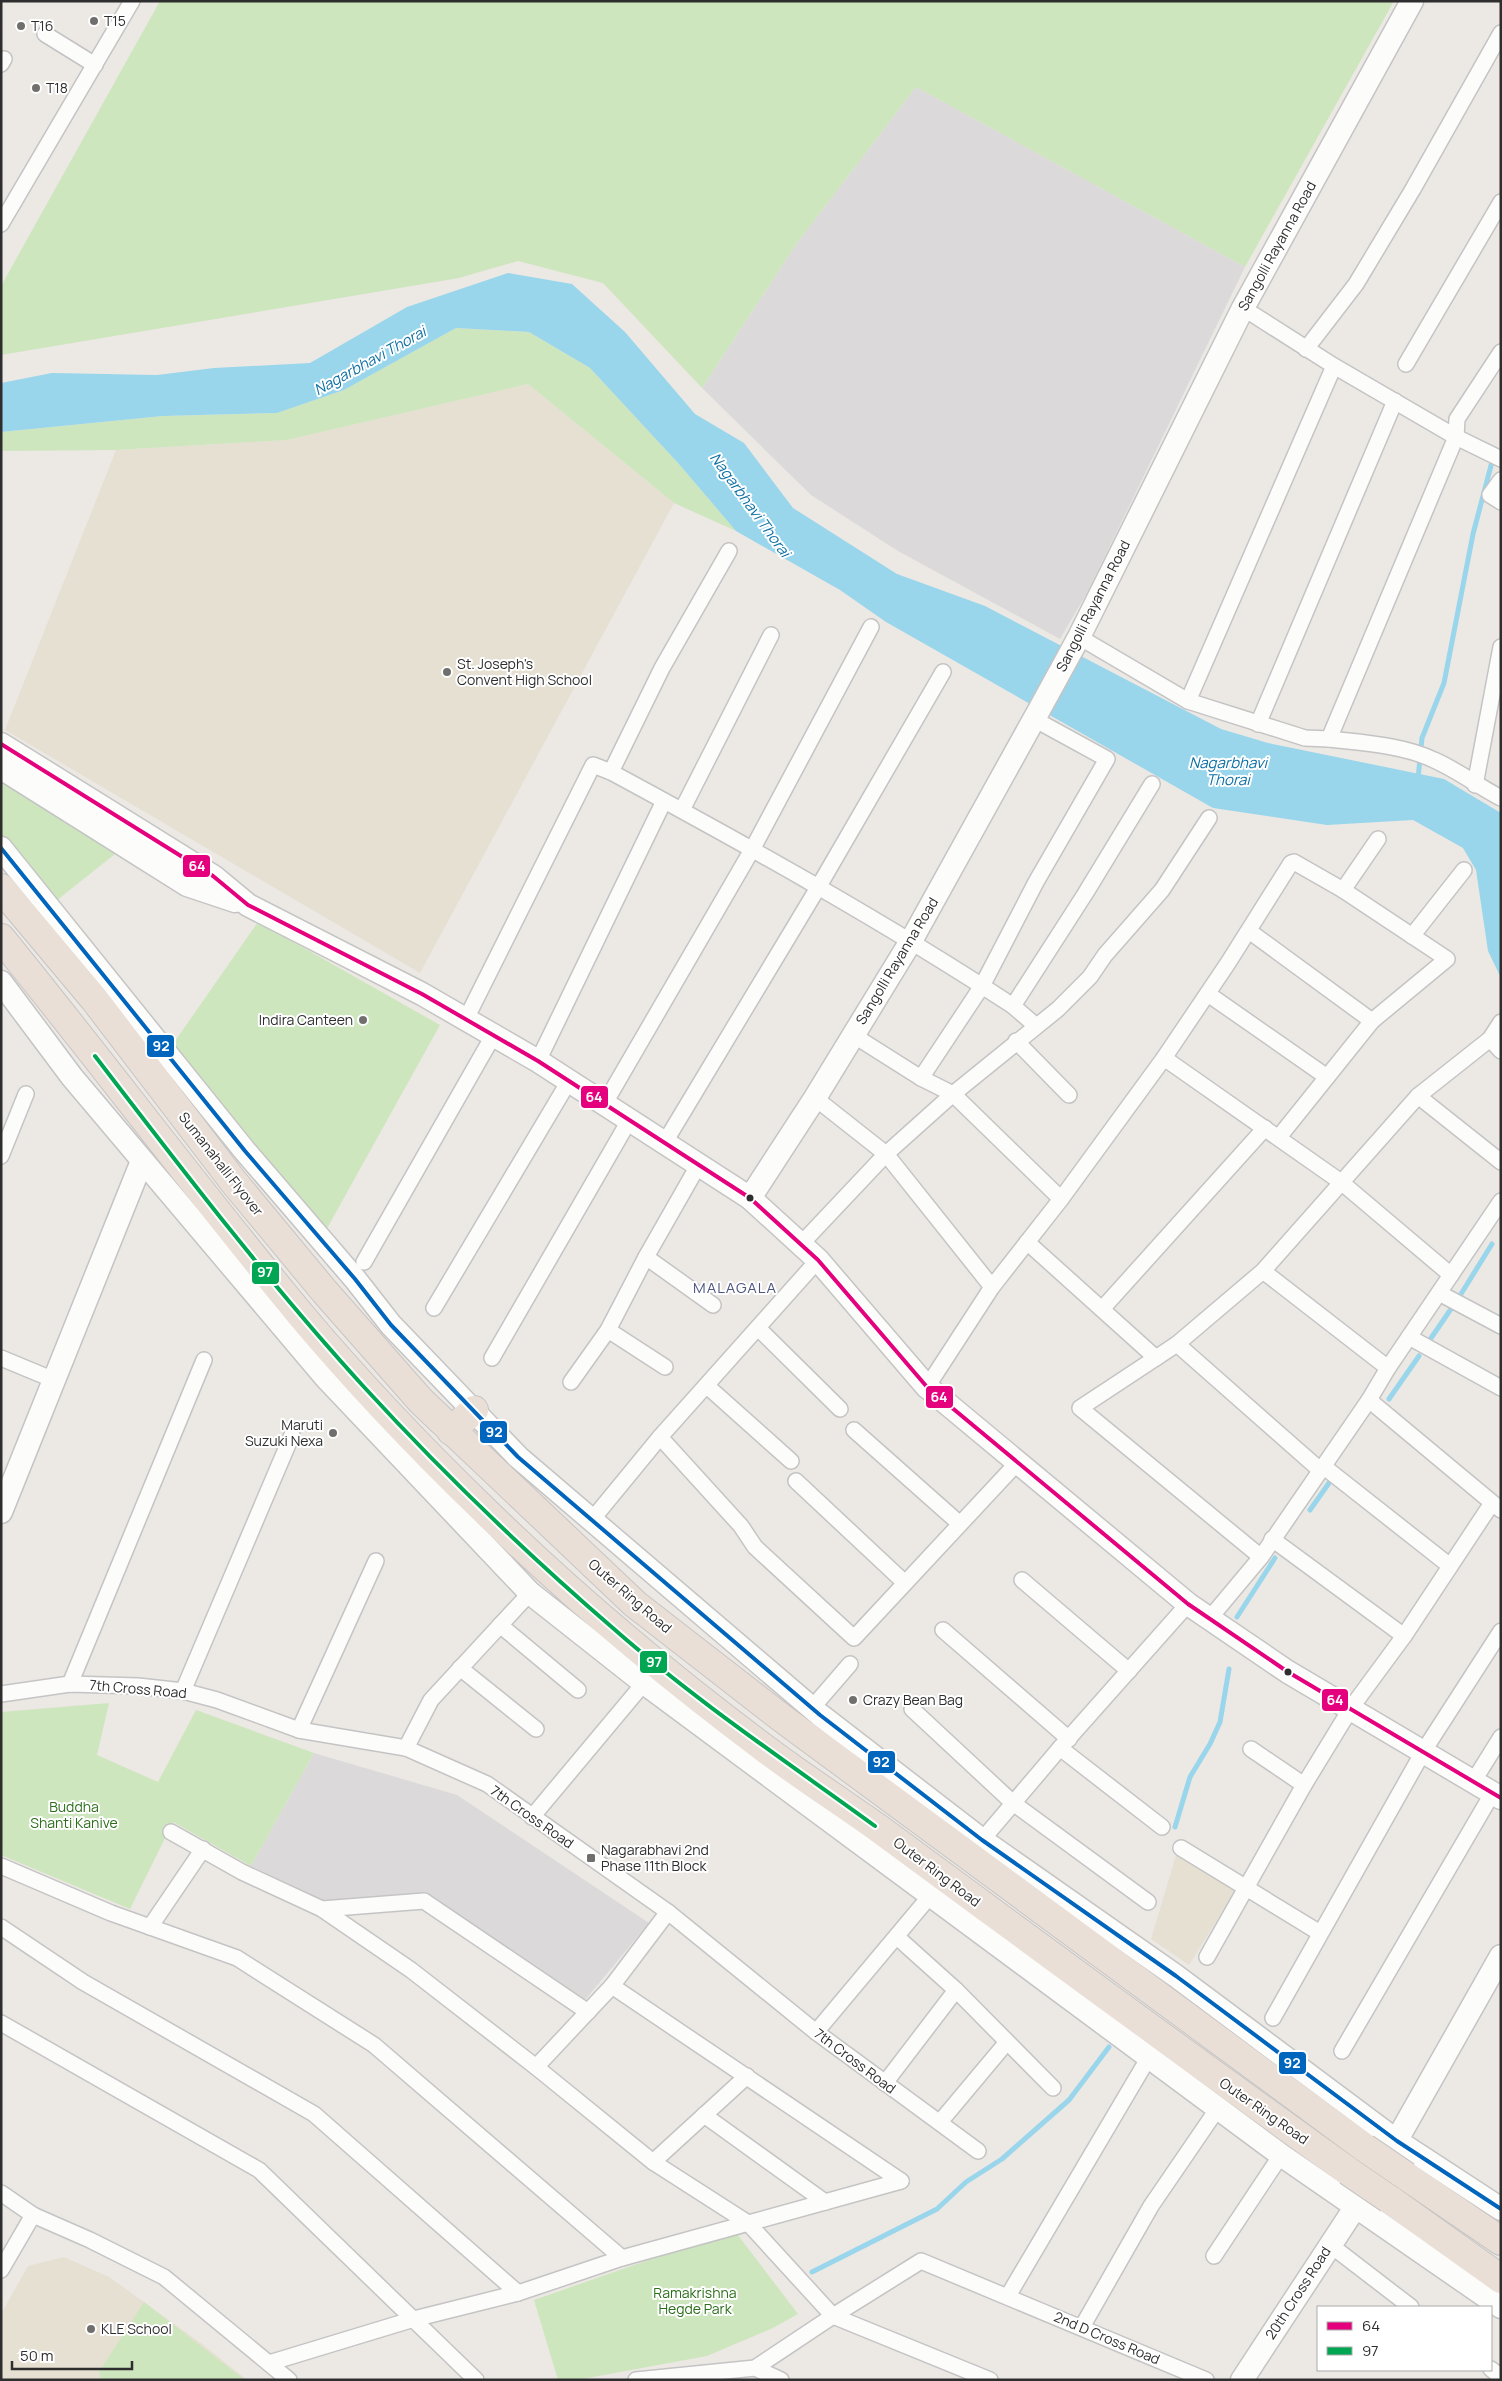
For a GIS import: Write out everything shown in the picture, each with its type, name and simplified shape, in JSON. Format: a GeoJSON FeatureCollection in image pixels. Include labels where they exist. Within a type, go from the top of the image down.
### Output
{"type":"FeatureCollection","features":[{"type":"Feature","properties":{"kind":"highway","name":"Sumanahalli Flyover"},"geometry":{"type":"LineString","coordinates":[[1,888],[94,999],[233,1182],[338,1307],[451,1431]]}},
{"type":"Feature","properties":{"kind":"highway"},"geometry":{"type":"LineString","coordinates":[[1,938],[178,1164],[302,1316],[364,1387],[395,1434]]}},
{"type":"Feature","properties":{"kind":"highway"},"geometry":{"type":"LineString","coordinates":[[451,1431],[474,1410]]}},
{"type":"Feature","properties":{"kind":"highway","name":"Outer Ring Road"},"geometry":{"type":"LineString","coordinates":[[451,1431],[636,1604],[681,1641],[783,1719],[1365,2148],[1501,2241]]}},
{"type":"Feature","properties":{"kind":"highway","name":"Outer Ring Road"},"geometry":{"type":"LineString","coordinates":[[395,1434],[616,1631],[665,1672],[766,1749],[872,1824],[1149,2029],[1501,2279]]}},
{"type":"Feature","properties":{"kind":"street"},"geometry":{"type":"LineString","coordinates":[[1,224],[132,1]]}},
{"type":"Feature","properties":{"kind":"street","name":"Sangolli Rayanna Road"},"geometry":{"type":"LineString","coordinates":[[750,1198],[815,1098],[911,941],[1036,715],[1076,642],[1243,308],[1412,1]]}},
{"type":"Feature","properties":{"kind":"street"},"geometry":{"type":"LineString","coordinates":[[1306,349],[1356,284],[1414,190],[1501,33]]}},
{"type":"Feature","properties":{"kind":"street"},"geometry":{"type":"LineString","coordinates":[[45,34],[94,65]]}},
{"type":"Feature","properties":{"kind":"street"},"geometry":{"type":"LineString","coordinates":[[1406,364],[1501,202]]}},
{"type":"Feature","properties":{"kind":"street"},"geometry":{"type":"LineString","coordinates":[[1243,308],[1334,366],[1456,437],[1494,456]]}},
{"type":"Feature","properties":{"kind":"street"},"geometry":{"type":"LineString","coordinates":[[1329,740],[1456,437],[1457,419],[1501,352]]}},
{"type":"Feature","properties":{"kind":"street"},"geometry":{"type":"LineString","coordinates":[[1188,701],[1334,366]]}},
{"type":"Feature","properties":{"kind":"street"},"geometry":{"type":"LineString","coordinates":[[1258,724],[1395,401]]}},
{"type":"Feature","properties":{"kind":"street"},"geometry":{"type":"LineString","coordinates":[[1501,480],[1490,495],[1501,502]]}},
{"type":"Feature","properties":{"kind":"street"},"geometry":{"type":"LineString","coordinates":[[611,772],[662,668],[729,552]]}},
{"type":"Feature","properties":{"kind":"street"},"geometry":{"type":"LineString","coordinates":[[604,1102],[753,848],[871,627]]}},
{"type":"Feature","properties":{"kind":"street"},"geometry":{"type":"LineString","coordinates":[[682,810],[771,635]]}},
{"type":"Feature","properties":{"kind":"street"},"geometry":{"type":"LineString","coordinates":[[1076,642],[1188,701],[1304,738],[1409,751],[1434,760],[1475,785],[1501,798]]}},
{"type":"Feature","properties":{"kind":"street"},"geometry":{"type":"LineString","coordinates":[[1475,785],[1501,647]]}},
{"type":"Feature","properties":{"kind":"street"},"geometry":{"type":"LineString","coordinates":[[665,1142],[943,672]]}},
{"type":"Feature","properties":{"kind":"street"},"geometry":{"type":"LineString","coordinates":[[921,1078],[982,986],[1036,882],[1107,759],[1036,715]]}},
{"type":"Feature","properties":{"kind":"street"},"geometry":{"type":"LineString","coordinates":[[1,744],[214,876],[248,905]]}},
{"type":"Feature","properties":{"kind":"street"},"geometry":{"type":"LineString","coordinates":[[466,1019],[593,764],[753,848],[818,886],[982,986],[1013,1006],[1036,1025]]}},
{"type":"Feature","properties":{"kind":"street"},"geometry":{"type":"LineString","coordinates":[[1,768],[187,885],[248,905],[466,1019],[604,1102],[750,1198],[802,1243],[818,1260],[927,1387],[1188,1604],[1288,1672],[1488,1791]]}},
{"type":"Feature","properties":{"kind":"street"},"geometry":{"type":"LineString","coordinates":[[1013,1006],[1085,894],[1152,784]]}},
{"type":"Feature","properties":{"kind":"street"},"geometry":{"type":"LineString","coordinates":[[538,1061],[664,801]]}},
{"type":"Feature","properties":{"kind":"street"},"geometry":{"type":"LineString","coordinates":[[802,1243],[886,1154],[953,1094],[1058,1008],[1090,977],[1105,955],[1162,890],[1209,818]]}},
{"type":"Feature","properties":{"kind":"street"},"geometry":{"type":"LineString","coordinates":[[1343,890],[1378,840]]}},
{"type":"Feature","properties":{"kind":"street"},"geometry":{"type":"LineString","coordinates":[[1,848],[245,1151],[355,1279],[390,1325],[518,1457],[812,1708],[982,1840],[1176,1976],[1397,2141],[1501,2209]]}},
{"type":"Feature","properties":{"kind":"street"},"geometry":{"type":"LineString","coordinates":[[927,1387],[992,1287],[1061,1199],[1164,1058],[1208,994],[1293,862],[1343,890],[1447,959],[1372,1020],[1279,1138]]}},
{"type":"Feature","properties":{"kind":"street"},"geometry":{"type":"LineString","coordinates":[[1412,936],[1464,870]]}},
{"type":"Feature","properties":{"kind":"street"},"geometry":{"type":"LineString","coordinates":[[1249,931],[1372,1020]]}},
{"type":"Feature","properties":{"kind":"street"},"geometry":{"type":"LineString","coordinates":[[1,982],[72,1077],[326,1378],[395,1434],[530,1593],[644,1683],[1281,2155],[1501,2307]]}},
{"type":"Feature","properties":{"kind":"street"},"geometry":{"type":"LineString","coordinates":[[1208,994],[1327,1077]]}},
{"type":"Feature","properties":{"kind":"street"},"geometry":{"type":"LineString","coordinates":[[1261,1556],[1080,1408],[1177,1344],[1264,1271],[1418,1096],[1490,1039],[1501,1022]]}},
{"type":"Feature","properties":{"kind":"street"},"geometry":{"type":"LineString","coordinates":[[364,1262],[493,1036]]}},
{"type":"Feature","properties":{"kind":"street"},"geometry":{"type":"LineString","coordinates":[[853,1036],[921,1078],[953,1094],[1061,1199]]}},
{"type":"Feature","properties":{"kind":"street"},"geometry":{"type":"LineString","coordinates":[[1490,1039],[1501,1051]]}},
{"type":"Feature","properties":{"kind":"street"},"geometry":{"type":"LineString","coordinates":[[1016,1041],[1069,1095]]}},
{"type":"Feature","properties":{"kind":"street"},"geometry":{"type":"LineString","coordinates":[[1164,1058],[1341,1182],[1451,1275]]}},
{"type":"Feature","properties":{"kind":"street"},"geometry":{"type":"LineString","coordinates":[[434,1308],[569,1081]]}},
{"type":"Feature","properties":{"kind":"street"},"geometry":{"type":"LineString","coordinates":[[1,1156],[26,1094]]}},
{"type":"Feature","properties":{"kind":"street"},"geometry":{"type":"LineString","coordinates":[[1418,1096],[1501,1162]]}},
{"type":"Feature","properties":{"kind":"street"},"geometry":{"type":"LineString","coordinates":[[815,1098],[886,1154],[992,1287]]}},
{"type":"Feature","properties":{"kind":"street"},"geometry":{"type":"LineString","coordinates":[[492,1358],[630,1119]]}},
{"type":"Feature","properties":{"kind":"street"},"geometry":{"type":"LineString","coordinates":[[1102,1309],[1265,1128]]}},
{"type":"Feature","properties":{"kind":"street"},"geometry":{"type":"LineString","coordinates":[[1,1512],[142,1160]]}},
{"type":"Feature","properties":{"kind":"street"},"geometry":{"type":"LineString","coordinates":[[571,1382],[608,1330],[646,1257],[700,1164]]}},
{"type":"Feature","properties":{"kind":"street"},"geometry":{"type":"LineString","coordinates":[[1210,1618],[1261,1556],[1369,1400],[1388,1368],[1501,1201]]}},
{"type":"Feature","properties":{"kind":"street"},"geometry":{"type":"LineString","coordinates":[[1027,1242],[1156,1358]]}},
{"type":"Feature","properties":{"kind":"street"},"geometry":{"type":"LineString","coordinates":[[646,1257],[713,1305]]}},
{"type":"Feature","properties":{"kind":"street"},"geometry":{"type":"LineString","coordinates":[[591,1521],[660,1438],[818,1260]]}},
{"type":"Feature","properties":{"kind":"street"},"geometry":{"type":"LineString","coordinates":[[1264,1271],[1388,1368]]}},
{"type":"Feature","properties":{"kind":"street"},"geometry":{"type":"LineString","coordinates":[[1439,1293],[1501,1326]]}},
{"type":"Feature","properties":{"kind":"street"},"geometry":{"type":"LineString","coordinates":[[758,1328],[840,1409]]}},
{"type":"Feature","properties":{"kind":"street"},"geometry":{"type":"LineString","coordinates":[[608,1330],[665,1367]]}},
{"type":"Feature","properties":{"kind":"street"},"geometry":{"type":"LineString","coordinates":[[1409,1337],[1501,1388]]}},
{"type":"Feature","properties":{"kind":"street"},"geometry":{"type":"LineString","coordinates":[[1177,1344],[1322,1468],[1450,1566]]}},
{"type":"Feature","properties":{"kind":"street"},"geometry":{"type":"LineString","coordinates":[[1,1358],[54,1380]]}},
{"type":"Feature","properties":{"kind":"street"},"geometry":{"type":"LineString","coordinates":[[70,1684],[204,1360]]}},
{"type":"Feature","properties":{"kind":"street"},"geometry":{"type":"LineString","coordinates":[[707,1386],[791,1461]]}},
{"type":"Feature","properties":{"kind":"street"},"geometry":{"type":"LineString","coordinates":[[1206,1957],[1304,1784],[1351,1708],[1404,1636],[1450,1566],[1496,1507],[1369,1400]]}},
{"type":"Feature","properties":{"kind":"street"},"geometry":{"type":"LineString","coordinates":[[854,1430],[960,1524]]}},
{"type":"Feature","properties":{"kind":"street"},"geometry":{"type":"LineString","coordinates":[[183,1691],[292,1435]]}},
{"type":"Feature","properties":{"kind":"street"},"geometry":{"type":"LineString","coordinates":[[660,1438],[741,1526],[755,1546],[854,1638],[1018,1462]]}},
{"type":"Feature","properties":{"kind":"street"},"geometry":{"type":"LineString","coordinates":[[796,1481],[905,1583]]}},
{"type":"Feature","properties":{"kind":"street"},"geometry":{"type":"LineString","coordinates":[[1272,1539],[1404,1636]]}},
{"type":"Feature","properties":{"kind":"street"},"geometry":{"type":"LineString","coordinates":[[299,1730],[376,1561]]}},
{"type":"Feature","properties":{"kind":"street"},"geometry":{"type":"LineString","coordinates":[[1022,1580],[1129,1671]]}},
{"type":"Feature","properties":{"kind":"street"},"geometry":{"type":"LineString","coordinates":[[406,1748],[431,1700],[530,1593]]}},
{"type":"Feature","properties":{"kind":"street"},"geometry":{"type":"LineString","coordinates":[[982,1840],[1188,1604]]}},
{"type":"Feature","properties":{"kind":"street"},"geometry":{"type":"LineString","coordinates":[[500,1625],[578,1690]]}},
{"type":"Feature","properties":{"kind":"street"},"geometry":{"type":"LineString","coordinates":[[943,1630],[1064,1744],[1162,1827]]}},
{"type":"Feature","properties":{"kind":"street"},"geometry":{"type":"LineString","coordinates":[[1273,2018],[1423,1752],[1501,1631]]}},
{"type":"Feature","properties":{"kind":"street"},"geometry":{"type":"LineString","coordinates":[[812,1708],[850,1664]]}},
{"type":"Feature","properties":{"kind":"street"},"geometry":{"type":"LineString","coordinates":[[460,1668],[536,1729]]}},
{"type":"Feature","properties":{"kind":"street"},"geometry":{"type":"LineString","coordinates":[[532,1817],[644,1683]]}},
{"type":"Feature","properties":{"kind":"street","name":"7th Cross Road"},"geometry":{"type":"LineString","coordinates":[[1,1694],[70,1684],[138,1686],[183,1691],[217,1700],[299,1730],[406,1748],[487,1784],[668,1912],[816,2032],[978,2151]]}},
{"type":"Feature","properties":{"kind":"street"},"geometry":{"type":"LineString","coordinates":[[912,1709],[1013,1803],[1148,1902]]}},
{"type":"Feature","properties":{"kind":"street"},"geometry":{"type":"LineString","coordinates":[[1342,2052],[1488,1791],[1501,1737]]}},
{"type":"Feature","properties":{"kind":"street"},"geometry":{"type":"LineString","coordinates":[[1251,1749],[1304,1784]]}},
{"type":"Feature","properties":{"kind":"street"},"geometry":{"type":"LineString","coordinates":[[172,1832],[242,1872],[322,1909],[411,1970],[536,2067],[653,2162],[748,2223],[833,2316],[990,2380]]}},
{"type":"Feature","properties":{"kind":"street"},"geometry":{"type":"LineString","coordinates":[[1181,1848],[1320,1933]]}},
{"type":"Feature","properties":{"kind":"street"},"geometry":{"type":"LineString","coordinates":[[150,1927],[203,1849]]}},
{"type":"Feature","properties":{"kind":"street"},"geometry":{"type":"LineString","coordinates":[[1,1866],[111,1913],[237,1958],[374,2045],[622,2258]]}},
{"type":"Feature","properties":{"kind":"street"},"geometry":{"type":"LineString","coordinates":[[816,2032],[930,1896]]}},
{"type":"Feature","properties":{"kind":"street"},"geometry":{"type":"LineString","coordinates":[[322,1909],[424,1901],[588,2012]]}},
{"type":"Feature","properties":{"kind":"street"},"geometry":{"type":"LineString","coordinates":[[536,2067],[612,1986],[668,1912]]}},
{"type":"Feature","properties":{"kind":"street"},"geometry":{"type":"LineString","coordinates":[[1,1927],[83,1982],[314,2114],[518,2293]]}},
{"type":"Feature","properties":{"kind":"street"},"geometry":{"type":"LineString","coordinates":[[897,1937],[956,1990],[1053,2088]]}},
{"type":"Feature","properties":{"kind":"street","name":"20th Cross Road"},"geometry":{"type":"LineString","coordinates":[[1242,2380],[1397,2141],[1501,1956]]}},
{"type":"Feature","properties":{"kind":"street"},"geometry":{"type":"LineString","coordinates":[[269,2363],[414,2319],[518,2293],[622,2258],[901,2181],[612,1986]]}},
{"type":"Feature","properties":{"kind":"street"},"geometry":{"type":"LineString","coordinates":[[885,2083],[956,1990]]}},
{"type":"Feature","properties":{"kind":"street"},"geometry":{"type":"LineString","coordinates":[[1,2023],[259,2170],[476,2380]]}},
{"type":"Feature","properties":{"kind":"street"},"geometry":{"type":"LineString","coordinates":[[940,2122],[1007,2042]]}},
{"type":"Feature","properties":{"kind":"street"},"geometry":{"type":"LineString","coordinates":[[1008,2296],[1149,2057]]}},
{"type":"Feature","properties":{"kind":"street"},"geometry":{"type":"LineString","coordinates":[[653,2162],[747,2076]]}},
{"type":"Feature","properties":{"kind":"street"},"geometry":{"type":"LineString","coordinates":[[1082,2327],[1151,2206],[1218,2108]]}},
{"type":"Feature","properties":{"kind":"street"},"geometry":{"type":"LineString","coordinates":[[704,2115],[825,2202]]}},
{"type":"Feature","properties":{"kind":"street"},"geometry":{"type":"LineString","coordinates":[[1214,2256],[1281,2155]]}},
{"type":"Feature","properties":{"kind":"street"},"geometry":{"type":"LineString","coordinates":[[1,2193],[33,2214],[164,2277],[289,2380]]}},
{"type":"Feature","properties":{"kind":"street"},"geometry":{"type":"LineString","coordinates":[[1,2270],[33,2214]]}},
{"type":"Feature","properties":{"kind":"street"},"geometry":{"type":"LineString","coordinates":[[1329,2244],[1408,2306]]}},
{"type":"Feature","properties":{"kind":"street","name":"2nd D Cross Road"},"geometry":{"type":"LineString","coordinates":[[833,2316],[921,2261],[1206,2380]]}},
{"type":"Feature","properties":{"kind":"street"},"geometry":{"type":"LineString","coordinates":[[636,2380],[756,2368],[833,2316]]}},
{"type":"Feature","properties":{"kind":"street"},"geometry":{"type":"LineString","coordinates":[[756,2368],[781,2380]]}},
{"type":"Feature","properties":{"kind":"shaded area"},"geometry":{"type":"Polygon","coordinates":[[[916,87],[1245,267],[1088,591],[1060,639],[898,551],[811,495],[702,388],[797,243],[916,87]]]}},
{"type":"Feature","properties":{"kind":"shaded area"},"geometry":{"type":"Polygon","coordinates":[[[528,384],[674,503],[420,973],[5,730],[116,450],[287,440],[528,384]]]}},
{"type":"Feature","properties":{"kind":"shaded area"},"geometry":{"type":"Polygon","coordinates":[[[314,1753],[457,1795],[649,1923],[585,2000],[426,1894],[322,1903],[251,1866],[314,1753]]]}},
{"type":"Feature","properties":{"kind":"shaded area"},"geometry":{"type":"Polygon","coordinates":[[[1177,1852],[1237,1888],[1189,1965],[1151,1939],[1177,1852]]]}},
{"type":"Feature","properties":{"kind":"shaded area","name":"KLE School"},"geometry":{"type":"Polygon","coordinates":[[[64,2257],[109,2277],[202,2344],[247,2380],[1,2380],[1,2314],[28,2266],[64,2257]]]}},
{"type":"Feature","properties":{"kind":"green space"},"geometry":{"type":"Polygon","coordinates":[[[160,1],[1394,1],[1245,267],[916,87],[797,243],[702,388],[603,283],[518,261],[459,278],[1,355],[1,286],[160,1]]]}},
{"type":"Feature","properties":{"kind":"green space"},"geometry":{"type":"Polygon","coordinates":[[[456,328],[529,332],[590,368],[678,463],[736,531],[674,503],[528,384],[287,440],[116,450],[1,451],[1,432],[163,416],[277,413],[344,390],[456,328]]]}},
{"type":"Feature","properties":{"kind":"green space"},"geometry":{"type":"Polygon","coordinates":[[[1,778],[120,850],[56,901],[1,835],[1,778]]]}},
{"type":"Feature","properties":{"kind":"green space"},"geometry":{"type":"Polygon","coordinates":[[[258,922],[440,1025],[325,1232],[173,1044],[258,922]]]}},
{"type":"Feature","properties":{"kind":"green space","name":"Buddha Shanti Kanive"},"geometry":{"type":"Polygon","coordinates":[[[109,1703],[97,1755],[158,1782],[196,1710],[314,1753],[251,1866],[173,1822],[130,1909],[1,1855],[1,1712],[109,1703]]]}},
{"type":"Feature","properties":{"kind":"green space","name":"Ramakrishna Hegde Park"},"geometry":{"type":"Polygon","coordinates":[[[734,2230],[798,2314],[773,2328],[707,2356],[577,2380],[558,2380],[534,2300],[734,2230]]]}},
{"type":"Feature","properties":{"kind":"green space"},"geometry":{"type":"Polygon","coordinates":[[[144,2302],[245,2380],[101,2380],[99,2372],[144,2302]]]}},
{"type":"Feature","properties":{"kind":"water","name":"Nagarbhavi Thorai"},"geometry":{"type":"Polygon","coordinates":[[[508,273],[572,284],[625,332],[695,414],[744,443],[793,508],[897,574],[985,606],[1221,729],[1268,743],[1444,779],[1501,813],[1501,978],[1488,951],[1476,870],[1463,848],[1413,820],[1327,825],[1213,808],[886,622],[840,590],[736,531],[678,463],[590,368],[529,332],[456,328],[344,390],[277,413],[163,416],[1,432],[1,383],[52,373],[157,375],[214,368],[310,363],[407,307],[508,273]]]}},
{"type":"Feature","properties":{"kind":"waterway"},"geometry":{"type":"LineString","coordinates":[[1418,779],[1422,738],[1444,683],[1473,534],[1493,458]]}},
{"type":"Feature","properties":{"kind":"waterway"},"geometry":{"type":"LineString","coordinates":[[1461,1294],[1492,1244]]}},
{"type":"Feature","properties":{"kind":"waterway"},"geometry":{"type":"LineString","coordinates":[[1427,1344],[1453,1306]]}},
{"type":"Feature","properties":{"kind":"waterway"},"geometry":{"type":"LineString","coordinates":[[1389,1399],[1419,1356]]}},
{"type":"Feature","properties":{"kind":"waterway"},"geometry":{"type":"LineString","coordinates":[[1310,1510],[1329,1483]]}},
{"type":"Feature","properties":{"kind":"waterway"},"geometry":{"type":"LineString","coordinates":[[1237,1617],[1275,1558]]}},
{"type":"Feature","properties":{"kind":"waterway"},"geometry":{"type":"LineString","coordinates":[[1175,1827],[1190,1777],[1210,1744],[1220,1722],[1229,1669]]}},
{"type":"Feature","properties":{"kind":"waterway"},"geometry":{"type":"LineString","coordinates":[[812,2272],[937,2209],[966,2182],[1002,2159],[1069,2100],[1109,2047]]}},
{"type":"Feature","properties":{"kind":"transit line","name":"64"},"geometry":{"type":"LineString","coordinates":[[1,744],[213,876],[248,905],[422,994],[538,1061],[750,1198],[818,1260],[927,1387],[1188,1604],[1288,1672],[1501,1798]]}},
{"type":"Feature","properties":{"kind":"transit line","name":"92"},"geometry":{"type":"LineString","coordinates":[[1,848],[245,1151],[355,1279],[391,1325],[518,1457],[820,1715],[982,1840],[1176,1976],[1397,2141],[1501,2209]]}},
{"type":"Feature","properties":{"kind":"transit line","name":"97"},"geometry":{"type":"LineString","coordinates":[[95,1056],[259,1266],[364,1387],[454,1481],[549,1571],[645,1656],[742,1730],[875,1826]]}},
{"type":"Feature","properties":{"kind":"place","name":"T15"},"geometry":{"type":"Point","coordinates":[94,21]}},
{"type":"Feature","properties":{"kind":"place","name":"T16"},"geometry":{"type":"Point","coordinates":[21,26]}},
{"type":"Feature","properties":{"kind":"place","name":"T18"},"geometry":{"type":"Point","coordinates":[36,88]}},
{"type":"Feature","properties":{"kind":"place","name":"St. Joseph's Convent High School"},"geometry":{"type":"Point","coordinates":[447,672]}},
{"type":"Feature","properties":{"kind":"place","name":"Indira Canteen"},"geometry":{"type":"Point","coordinates":[363,1020]}},
{"type":"Feature","properties":{"kind":"place","name":"Maruti Suzuki Nexa"},"geometry":{"type":"Point","coordinates":[333,1433]}},
{"type":"Feature","properties":{"kind":"place","name":"Crazy Bean Bag"},"geometry":{"type":"Point","coordinates":[853,1700]}},
{"type":"Feature","properties":{"kind":"place","name":"Nagarabhavi 2nd Phase 11th Block"},"geometry":{"type":"Point","coordinates":[591,1858]}},
{"type":"Feature","properties":{"kind":"place","name":"KLE School"},"geometry":{"type":"Point","coordinates":[91,2329]}},
{"type":"Feature","properties":{"kind":"district","name":"MALAGALA"},"geometry":{"type":"Point","coordinates":[735,1288]}}]}
